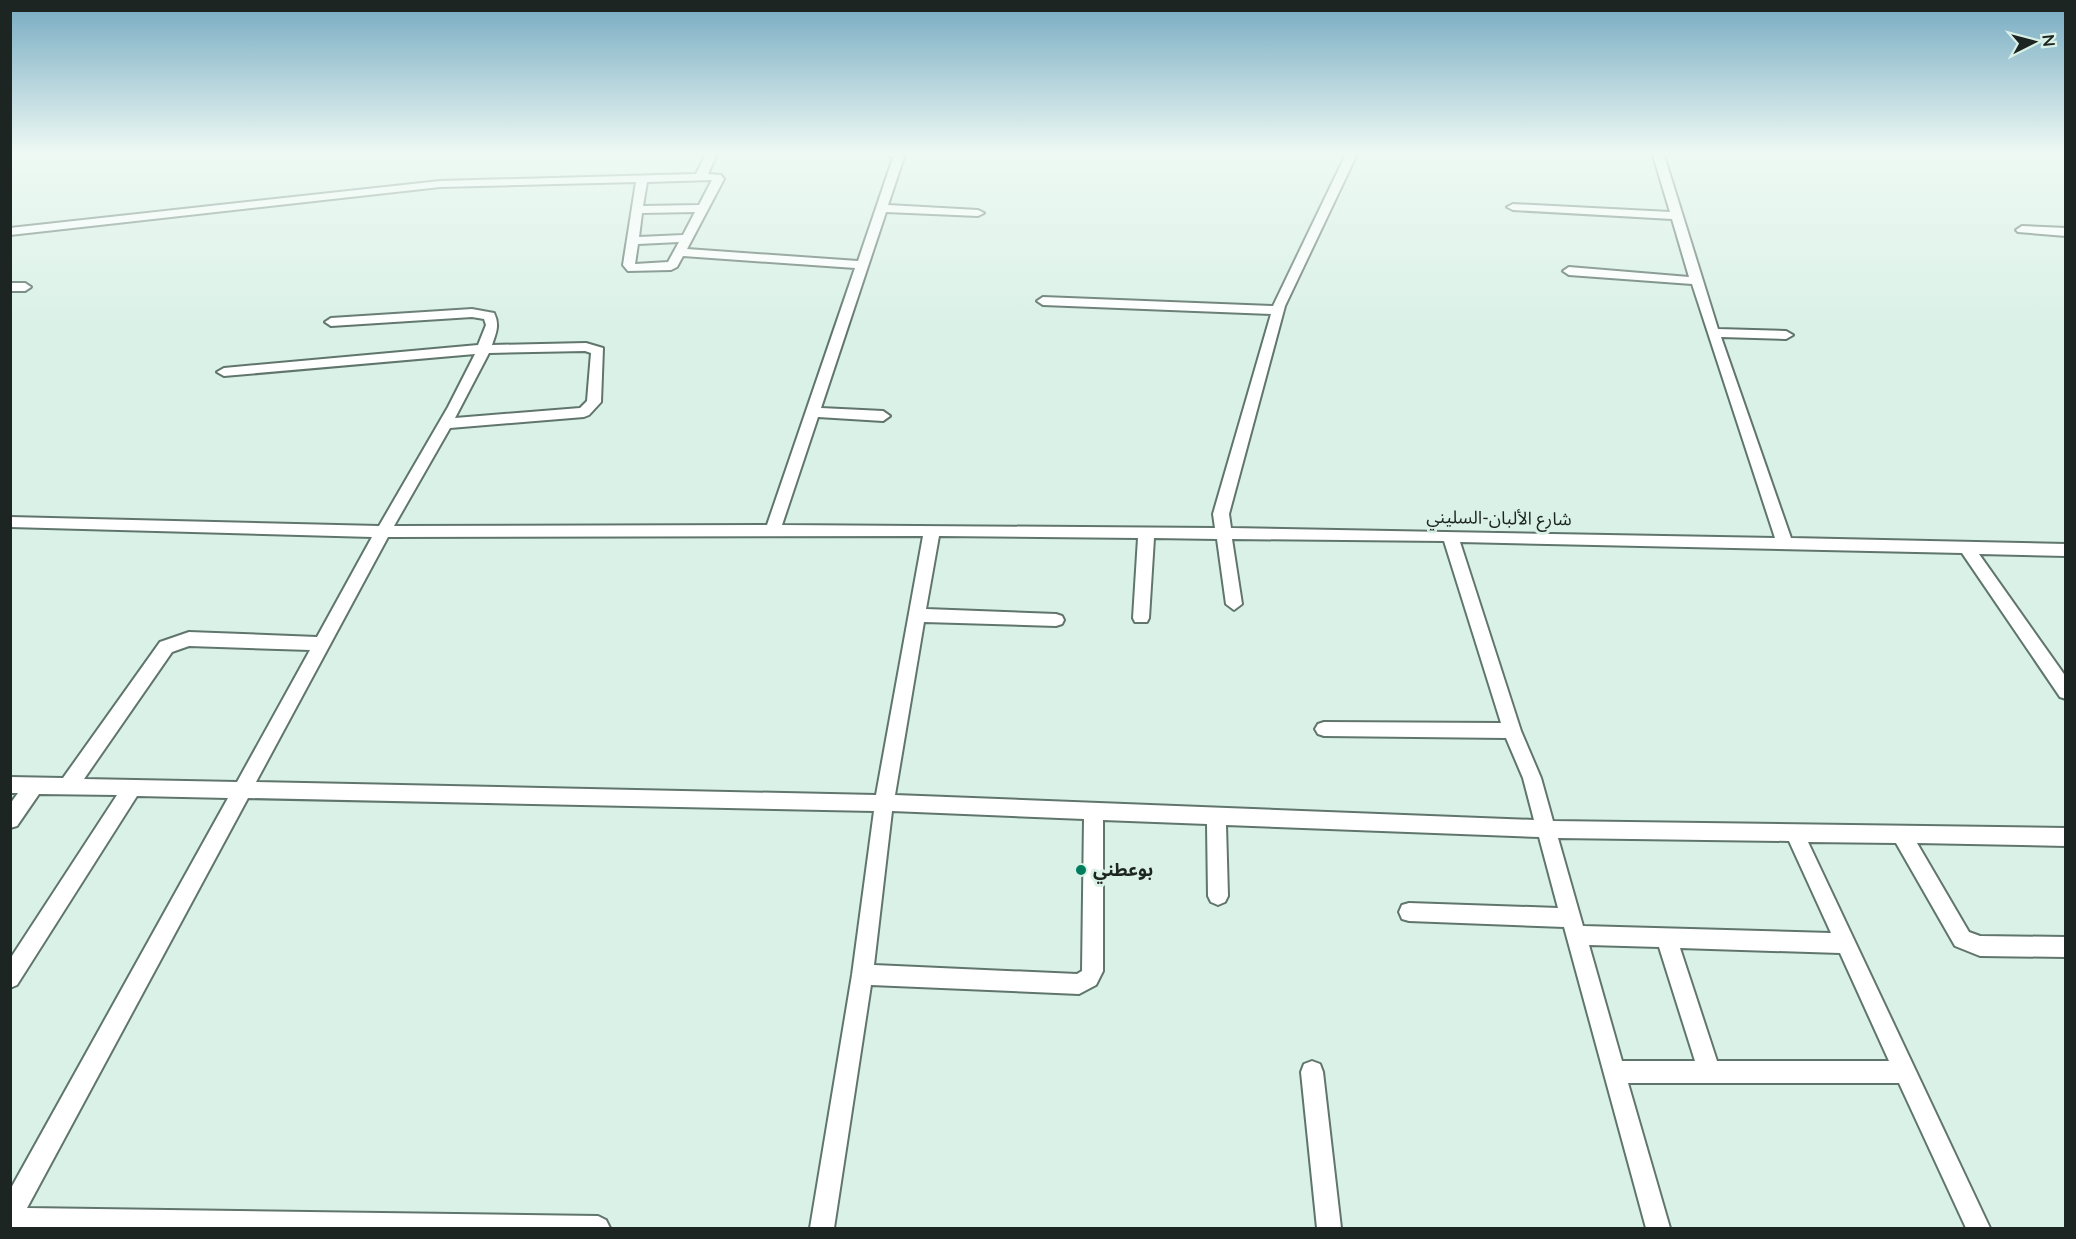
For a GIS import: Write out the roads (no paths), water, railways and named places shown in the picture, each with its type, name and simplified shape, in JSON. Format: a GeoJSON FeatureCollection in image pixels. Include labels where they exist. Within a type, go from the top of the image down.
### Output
{"type":"FeatureCollection","features":[{"type":"Feature","properties":{"kind":"street"},"geometry":{"type":"LineString","coordinates":[[10,232],[221,210]]}},
{"type":"Feature","properties":{"kind":"street"},"geometry":{"type":"LineString","coordinates":[[644,210],[638,210],[629,266],[632,268],[667,267],[673,264],[700,210]]}},
{"type":"Feature","properties":{"kind":"street"},"geometry":{"type":"LineString","coordinates":[[773,529],[882,210]]}},
{"type":"Feature","properties":{"kind":"street"},"geometry":{"type":"LineString","coordinates":[[918,210],[978,213]]}},
{"type":"Feature","properties":{"kind":"street"},"geometry":{"type":"LineString","coordinates":[[1234,604],[1221,514],[1278,310],[1326,210]]}},
{"type":"Feature","properties":{"kind":"street"},"geometry":{"type":"LineString","coordinates":[[1564,210],[1676,216]]}},
{"type":"Feature","properties":{"kind":"street"},"geometry":{"type":"LineString","coordinates":[[1674,210],[1713,333],[1785,543]]}},
{"type":"Feature","properties":{"kind":"street"},"geometry":{"type":"LineString","coordinates":[[2022,230],[2066,232]]}},
{"type":"Feature","properties":{"kind":"street"},"geometry":{"type":"LineString","coordinates":[[633,241],[686,238]]}},
{"type":"Feature","properties":{"kind":"street"},"geometry":{"type":"LineString","coordinates":[[679,252],[864,265]]}},
{"type":"Feature","properties":{"kind":"street"},"geometry":{"type":"LineString","coordinates":[[1569,271],[1696,281]]}},
{"type":"Feature","properties":{"kind":"street"},"geometry":{"type":"LineString","coordinates":[[10,287],[25,287]]}},
{"type":"Feature","properties":{"kind":"street"},"geometry":{"type":"LineString","coordinates":[[1043,301],[1278,310]]}},
{"type":"Feature","properties":{"kind":"street"},"geometry":{"type":"LineString","coordinates":[[10,1215],[383,532],[445,424],[484,350],[492,318],[480,314],[331,322]]}},
{"type":"Feature","properties":{"kind":"street"},"geometry":{"type":"LineString","coordinates":[[1713,333],[1786,335]]}},
{"type":"Feature","properties":{"kind":"street"},"geometry":{"type":"LineString","coordinates":[[224,372],[484,350],[596,348],[598,351],[594,402],[584,412],[445,424]]}},
{"type":"Feature","properties":{"kind":"street"},"geometry":{"type":"LineString","coordinates":[[812,412],[883,416]]}},
{"type":"Feature","properties":{"kind":"street","name":"شارع الألبان-السليني"},"geometry":{"type":"LineString","coordinates":[[10,522],[186,530],[383,532],[773,529],[1450,536],[2066,550]]}},
{"type":"Feature","properties":{"kind":"street"},"geometry":{"type":"LineString","coordinates":[[822,1228],[862,975],[884,803],[932,530]]}},
{"type":"Feature","properties":{"kind":"street"},"geometry":{"type":"LineString","coordinates":[[1141,618],[1146,534]]}},
{"type":"Feature","properties":{"kind":"street"},"geometry":{"type":"LineString","coordinates":[[1450,536],[1512,731],[1532,778],[1658,1228]]}},
{"type":"Feature","properties":{"kind":"street"},"geometry":{"type":"LineString","coordinates":[[1967,548],[2063,685]]}},
{"type":"Feature","properties":{"kind":"street"},"geometry":{"type":"LineString","coordinates":[[917,615],[1056,620]]}},
{"type":"Feature","properties":{"kind":"street"},"geometry":{"type":"LineString","coordinates":[[68,786],[166,647],[189,639],[323,644]]}},
{"type":"Feature","properties":{"kind":"street"},"geometry":{"type":"LineString","coordinates":[[1324,729],[1512,731]]}},
{"type":"Feature","properties":{"kind":"street"},"geometry":{"type":"LineString","coordinates":[[10,785],[884,803],[1546,829],[2066,837]]}},
{"type":"Feature","properties":{"kind":"street"},"geometry":{"type":"LineString","coordinates":[[10,820],[34,786]]}},
{"type":"Feature","properties":{"kind":"street"},"geometry":{"type":"LineString","coordinates":[[10,978],[132,788]]}},
{"type":"Feature","properties":{"kind":"street"},"geometry":{"type":"LineString","coordinates":[[862,975],[1078,984],[1089,978],[1092,970],[1094,810]]}},
{"type":"Feature","properties":{"kind":"street"},"geometry":{"type":"LineString","coordinates":[[1216,815],[1218,896]]}},
{"type":"Feature","properties":{"kind":"street"},"geometry":{"type":"LineString","coordinates":[[1795,834],[1978,1228]]}},
{"type":"Feature","properties":{"kind":"street"},"geometry":{"type":"LineString","coordinates":[[1902,836],[1962,939],[1980,946],[2066,947]]}},
{"type":"Feature","properties":{"kind":"street"},"geometry":{"type":"LineString","coordinates":[[1409,912],[1666,937],[1845,943]]}},
{"type":"Feature","properties":{"kind":"street"},"geometry":{"type":"LineString","coordinates":[[1666,937],[1710,1072]]}},
{"type":"Feature","properties":{"kind":"street"},"geometry":{"type":"LineString","coordinates":[[1312,1072],[1329,1228]]}},
{"type":"Feature","properties":{"kind":"street"},"geometry":{"type":"LineString","coordinates":[[1614,1072],[1905,1072]]}},
{"type":"Feature","properties":{"kind":"street"},"geometry":{"type":"LineString","coordinates":[[10,1220],[598,1228]]}},
{"type":"Feature","properties":{"kind":"place","name":"بوعطني"},"geometry":{"type":"Point","coordinates":[1081,870]}}]}
